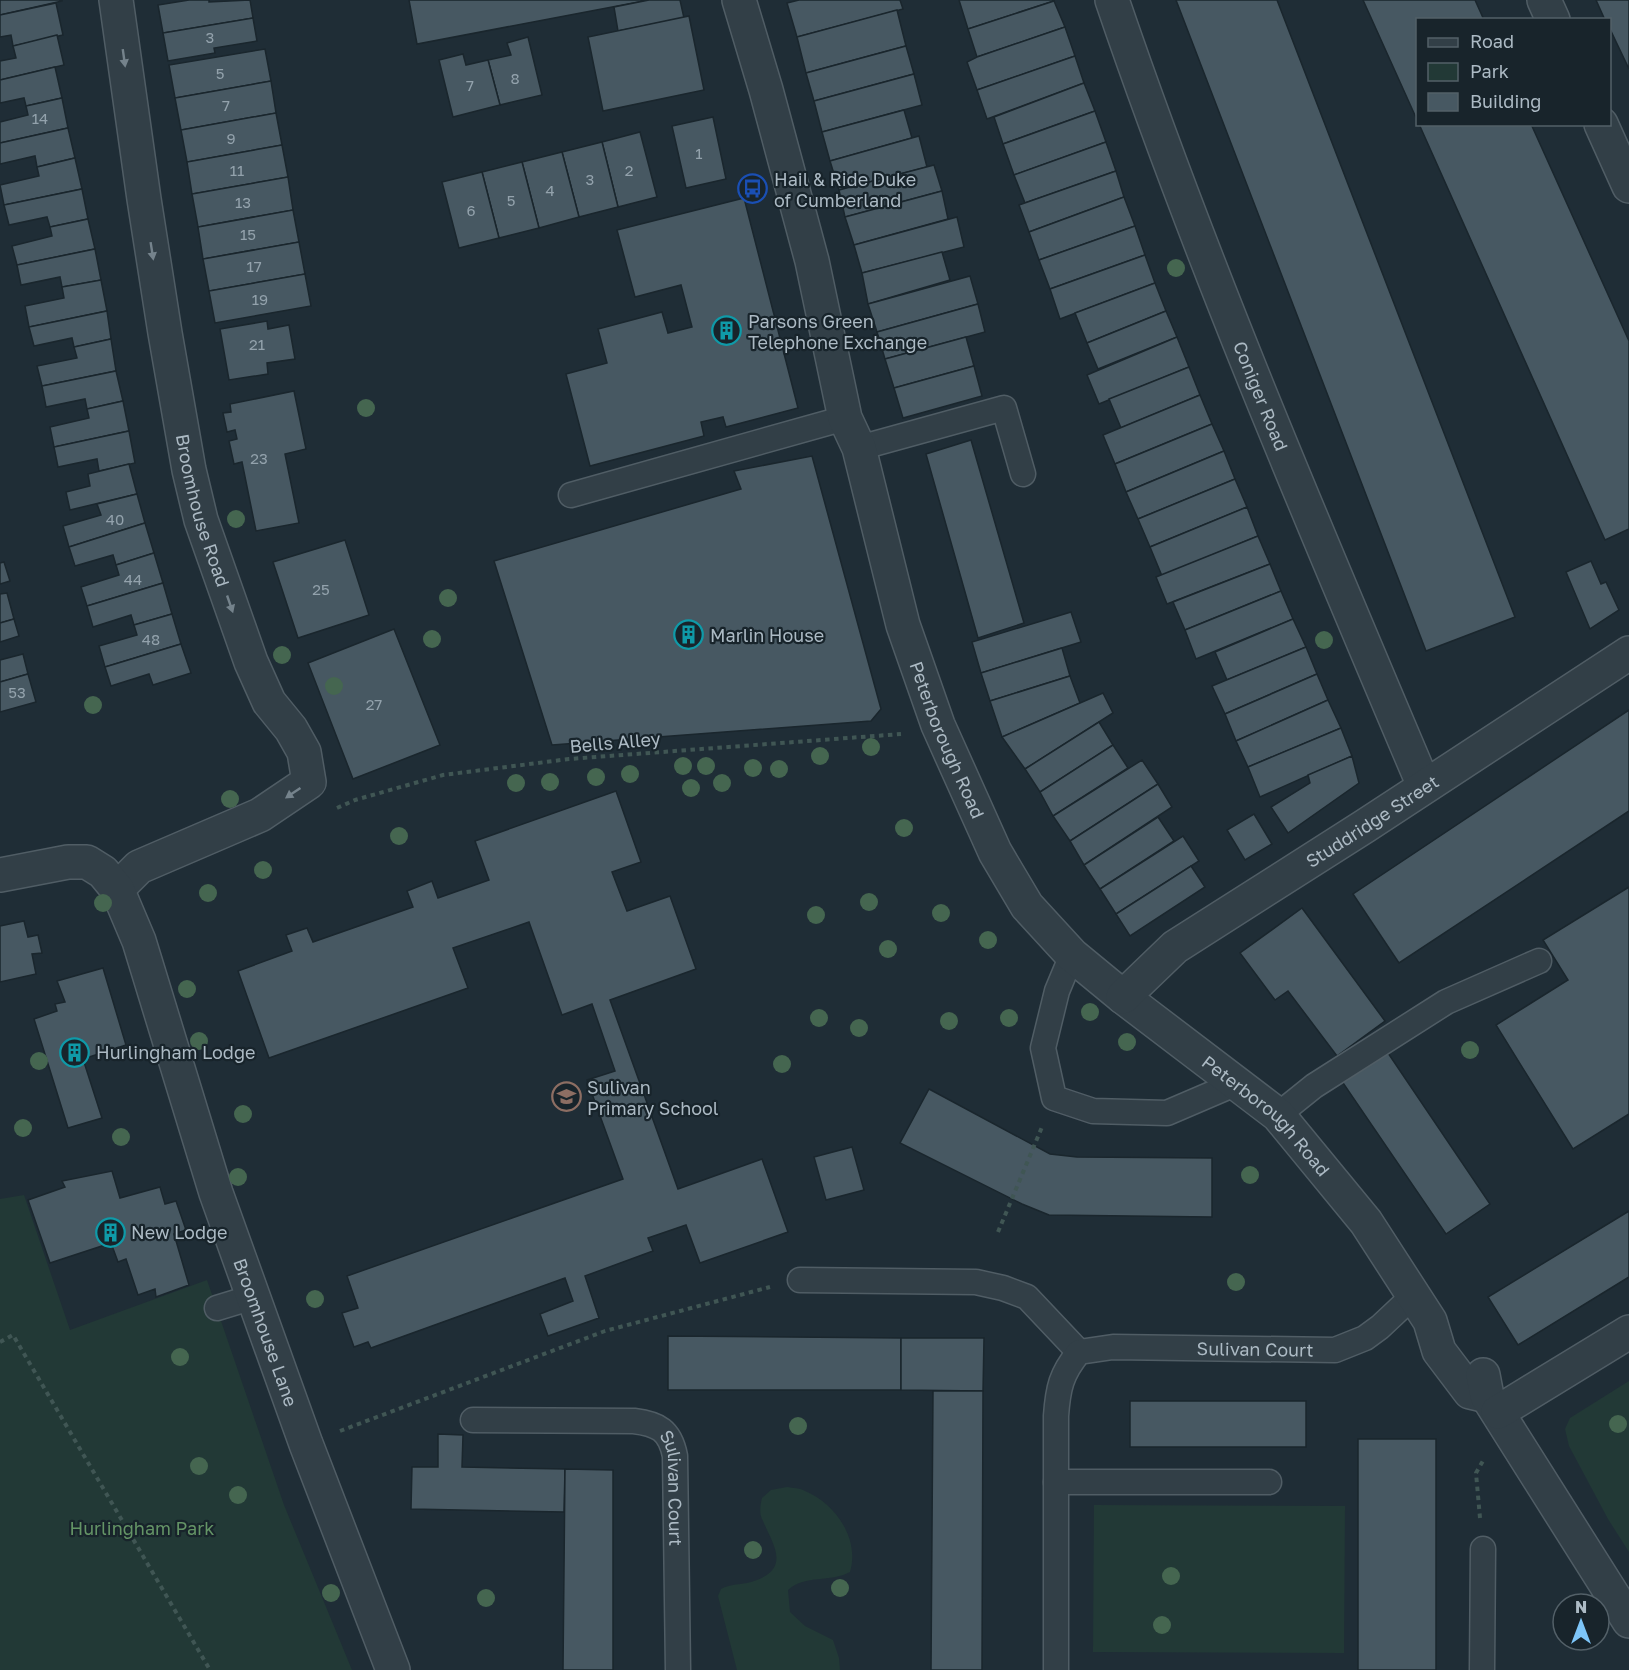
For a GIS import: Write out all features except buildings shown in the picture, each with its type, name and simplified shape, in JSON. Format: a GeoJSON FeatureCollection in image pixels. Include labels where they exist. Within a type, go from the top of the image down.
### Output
{"type":"FeatureCollection","features":[{"type":"Feature","properties":{"kind":"street","name":"Broomhouse Road"},"geometry":{"type":"LineString","coordinates":[[116,0],[165,333],[189,470],[201,520],[251,662],[269,702],[291,729],[304,752],[309,782],[260,815],[139,867],[117,889]]}},
{"type":"Feature","properties":{"kind":"street","name":"Peterborough Road"},"geometry":{"type":"LineString","coordinates":[[739,0],[812,261],[845,418],[859,448],[903,625],[938,725],[995,852],[1028,906],[1072,955],[1123,997],[1278,1114],[1366,1222],[1422,1309],[1456,1338],[1485,1377],[1492,1404],[1629,1621]]}},
{"type":"Feature","properties":{"kind":"street","name":"Coniger Road"},"geometry":{"type":"LineString","coordinates":[[1112,0],[1154,124],[1284,456],[1424,786]]}},
{"type":"Feature","properties":{"kind":"street"},"geometry":{"type":"LineString","coordinates":[[1544,0],[1552,18]]}},
{"type":"Feature","properties":{"kind":"street"},"geometry":{"type":"LineString","coordinates":[[1602,126],[1629,186]]}},
{"type":"Feature","properties":{"kind":"street","name":"Studdridge Street"},"geometry":{"type":"LineString","coordinates":[[1123,997],[1175,947],[1629,653]]}},
{"type":"Feature","properties":{"kind":"street"},"geometry":{"type":"LineString","coordinates":[[0,875],[68,862],[87,862],[103,872],[117,889]]}},
{"type":"Feature","properties":{"kind":"street","name":"Broomhouse Lane"},"geometry":{"type":"LineString","coordinates":[[117,889],[139,941],[216,1193],[306,1444],[393,1670]]}},
{"type":"Feature","properties":{"kind":"street"},"geometry":{"type":"LineString","coordinates":[[1492,1404],[1629,1332]]}},
{"type":"Feature","properties":{"kind":"lane"},"geometry":{"type":"LineString","coordinates":[[859,448],[1004,408],[1023,474]]}},
{"type":"Feature","properties":{"kind":"lane"},"geometry":{"type":"LineString","coordinates":[[572,495],[845,418]]}},
{"type":"Feature","properties":{"kind":"lane"},"geometry":{"type":"LineString","coordinates":[[1072,955],[1056,991],[1043,1048],[1054,1098],[1092,1111],[1167,1113],[1237,1083]]}},
{"type":"Feature","properties":{"kind":"lane"},"geometry":{"type":"LineString","coordinates":[[1278,1114],[1314,1086],[1446,1002],[1539,961]]}},
{"type":"Feature","properties":{"kind":"lane"},"geometry":{"type":"LineString","coordinates":[[800,1280],[976,1282],[1003,1288],[1028,1297],[1079,1352],[1065,1369],[1057,1392],[1056,1670]]}},
{"type":"Feature","properties":{"kind":"lane"},"geometry":{"type":"LineString","coordinates":[[217,1308],[253,1297]]}},
{"type":"Feature","properties":{"kind":"lane","name":"Sulivan Court"},"geometry":{"type":"LineString","coordinates":[[1079,1352],[1113,1347],[1335,1350],[1365,1338],[1380,1327],[1422,1309]]}},
{"type":"Feature","properties":{"kind":"lane","name":"Sulivan Court"},"geometry":{"type":"LineString","coordinates":[[473,1420],[634,1421],[652,1424],[666,1433],[672,1443],[675,1456],[678,1670]]}},
{"type":"Feature","properties":{"kind":"lane"},"geometry":{"type":"LineString","coordinates":[[1056,1482],[1269,1482]]}},
{"type":"Feature","properties":{"kind":"lane"},"geometry":{"type":"LineString","coordinates":[[1482,1670],[1484,1549]]}},
{"type":"Feature","properties":{"kind":"path","name":"Bells Alley"},"geometry":{"type":"LineString","coordinates":[[355,800],[443,775],[558,760],[881,735]]}},
{"type":"Feature","properties":{"kind":"path"},"geometry":{"type":"LineString","coordinates":[[998,1232],[1054,1098]]}},
{"type":"Feature","properties":{"kind":"path"},"geometry":{"type":"LineString","coordinates":[[306,1444],[605,1331],[800,1280]]}},
{"type":"Feature","properties":{"kind":"path"},"geometry":{"type":"LineString","coordinates":[[0,1342],[13,1335],[210,1670]]}},
{"type":"Feature","properties":{"kind":"path"},"geometry":{"type":"LineString","coordinates":[[1484,1549],[1476,1473],[1490,1450]]}},
{"type":"Feature","properties":{"kind":"green space","name":"Hurlingham Park"},"geometry":{"type":"Polygon","coordinates":[[[24,1195],[70,1330],[207,1280],[284,1505],[352,1670],[0,1670],[0,1199],[24,1195]]]}},
{"type":"Feature","properties":{"kind":"green space"},"geometry":{"type":"Polygon","coordinates":[[[1629,1381],[1629,1552],[1608,1519],[1569,1446],[1565,1429],[1570,1418],[1629,1381]]]}},
{"type":"Feature","properties":{"kind":"green space"},"geometry":{"type":"Polygon","coordinates":[[[787,1487],[803,1490],[826,1504],[835,1513],[848,1535],[852,1560],[850,1572],[802,1582],[788,1590],[790,1612],[805,1626],[833,1640],[840,1670],[737,1670],[718,1596],[721,1589],[757,1580],[774,1568],[776,1554],[760,1510],[762,1498],[771,1490],[787,1487]]]}},
{"type":"Feature","properties":{"kind":"green space"},"geometry":{"type":"Polygon","coordinates":[[[1094,1505],[1345,1506],[1344,1653],[1093,1652],[1094,1505]]]}},
{"type":"Feature","properties":{"kind":"place","name":"Hail & Ride Duke of Cumberland"},"geometry":{"type":"Point","coordinates":[753,189]}},
{"type":"Feature","properties":{"kind":"place","name":"Parsons Green Telephone Exchange"},"geometry":{"type":"Point","coordinates":[727,331]}},
{"type":"Feature","properties":{"kind":"place","name":"Marlin House"},"geometry":{"type":"Point","coordinates":[689,635]}},
{"type":"Feature","properties":{"kind":"place","name":"Hurlingham Lodge"},"geometry":{"type":"Point","coordinates":[75,1052]}},
{"type":"Feature","properties":{"kind":"place","name":"Sulivan Primary School"},"geometry":{"type":"Point","coordinates":[566,1097]}},
{"type":"Feature","properties":{"kind":"place","name":"New Lodge"},"geometry":{"type":"Point","coordinates":[110,1232]}}]}
